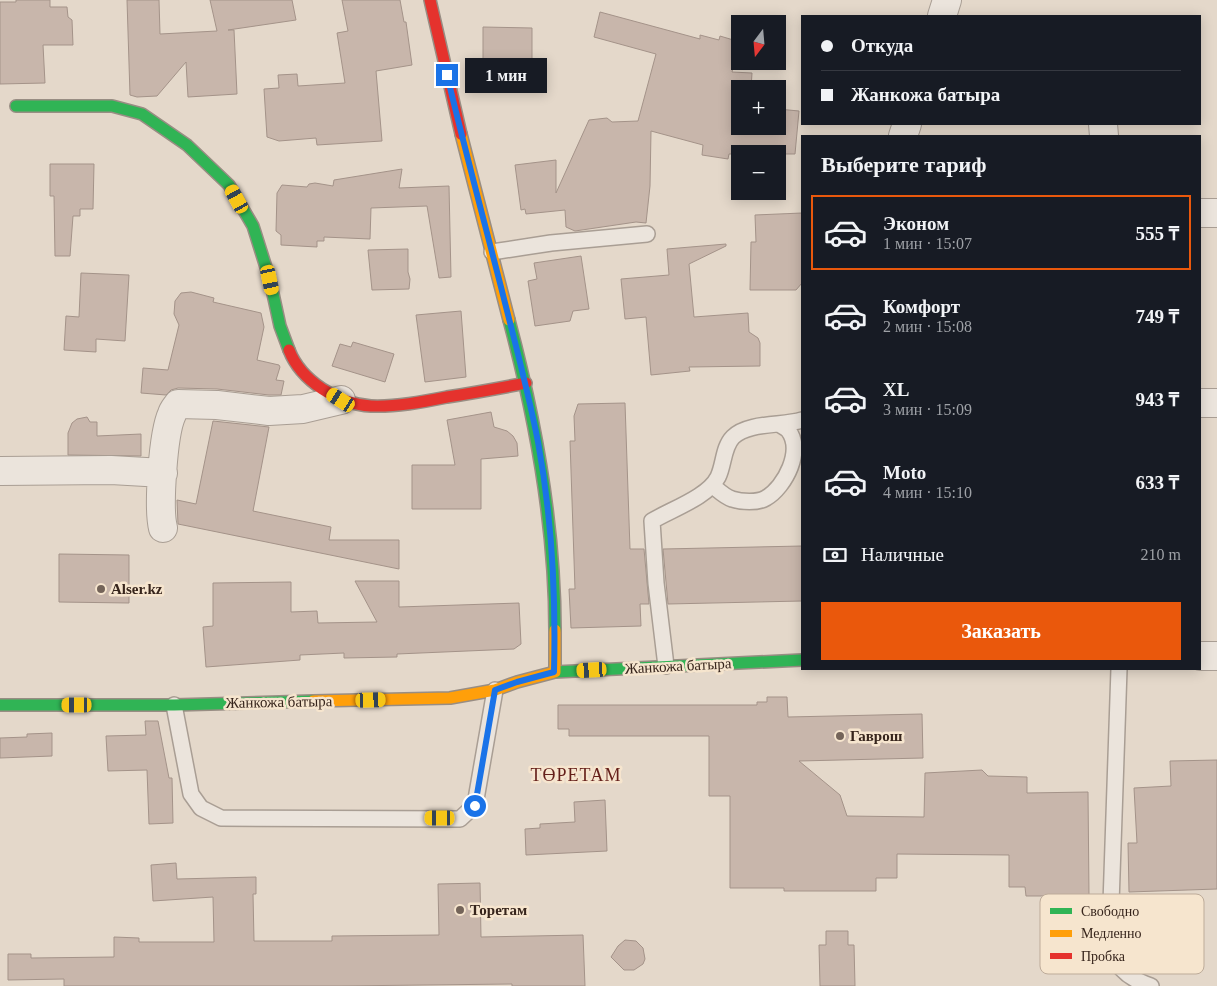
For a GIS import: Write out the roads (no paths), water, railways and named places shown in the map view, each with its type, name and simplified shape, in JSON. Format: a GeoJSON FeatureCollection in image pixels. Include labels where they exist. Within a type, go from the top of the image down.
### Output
{"type":"FeatureCollection","features":[{"type":"Feature","properties":{"kind":"street"},"geometry":{"type":"LineString","coordinates":[[430,0],[465,149],[526,383],[538,444],[552,549],[555,618],[554,672]]}},
{"type":"Feature","properties":{"kind":"street"},"geometry":{"type":"LineString","coordinates":[[942,15],[947,0]]}},
{"type":"Feature","properties":{"kind":"street"},"geometry":{"type":"LineString","coordinates":[[16,106],[112,106],[142,114],[187,145],[229,185],[253,226],[270,280],[280,326],[292,357],[311,381],[341,400],[370,406],[410,404],[526,383]]}},
{"type":"Feature","properties":{"kind":"street"},"geometry":{"type":"LineString","coordinates":[[1201,213],[1217,213]]}},
{"type":"Feature","properties":{"kind":"street"},"geometry":{"type":"LineString","coordinates":[[163,528],[161,520],[163,473],[171,414],[178,404],[217,405],[269,412],[303,409],[341,400]]}},
{"type":"Feature","properties":{"kind":"street"},"geometry":{"type":"LineString","coordinates":[[1201,403],[1217,403]]}},
{"type":"Feature","properties":{"kind":"street"},"geometry":{"type":"LineString","coordinates":[[0,471],[111,470],[163,473]]}},
{"type":"Feature","properties":{"kind":"street"},"geometry":{"type":"LineString","coordinates":[[1201,656],[1217,656]]}},
{"type":"Feature","properties":{"kind":"street","name":"Жанкожа батыра"},"geometry":{"type":"LineString","coordinates":[[0,706],[174,705],[450,698],[495,690],[554,672],[801,660]]}},
{"type":"Feature","properties":{"kind":"lane"},"geometry":{"type":"LineString","coordinates":[[492,252],[551,243],[647,234]]}},
{"type":"Feature","properties":{"kind":"lane"},"geometry":{"type":"LineString","coordinates":[[666,666],[656,583],[652,521],[690,501],[713,486],[719,474],[727,446],[733,437],[746,429],[801,420]]}},
{"type":"Feature","properties":{"kind":"lane"},"geometry":{"type":"LineString","coordinates":[[713,486],[730,499],[746,501],[765,499],[779,488],[789,472],[794,455],[792,439],[788,430],[779,424]]}},
{"type":"Feature","properties":{"kind":"lane"},"geometry":{"type":"LineString","coordinates":[[1111,894],[1119,670]]}},
{"type":"Feature","properties":{"kind":"lane"},"geometry":{"type":"LineString","coordinates":[[174,705],[191,794],[201,808],[221,818],[460,818],[475,806],[495,690]]}},
{"type":"Feature","properties":{"kind":"lane"},"geometry":{"type":"LineString","coordinates":[[1127,974],[1143,984],[1151,986]]}},
{"type":"Feature","properties":{"kind":"place","name":"Alser.kz"},"geometry":{"type":"Point","coordinates":[101,589]}},
{"type":"Feature","properties":{"kind":"place","name":"Гаврош"},"geometry":{"type":"Point","coordinates":[840,736]}},
{"type":"Feature","properties":{"kind":"place","name":"Торетам"},"geometry":{"type":"Point","coordinates":[460,910]}},
{"type":"Feature","properties":{"kind":"district","name":"ТӨРЕТАМ"},"geometry":{"type":"Point","coordinates":[576,775]}}]}
